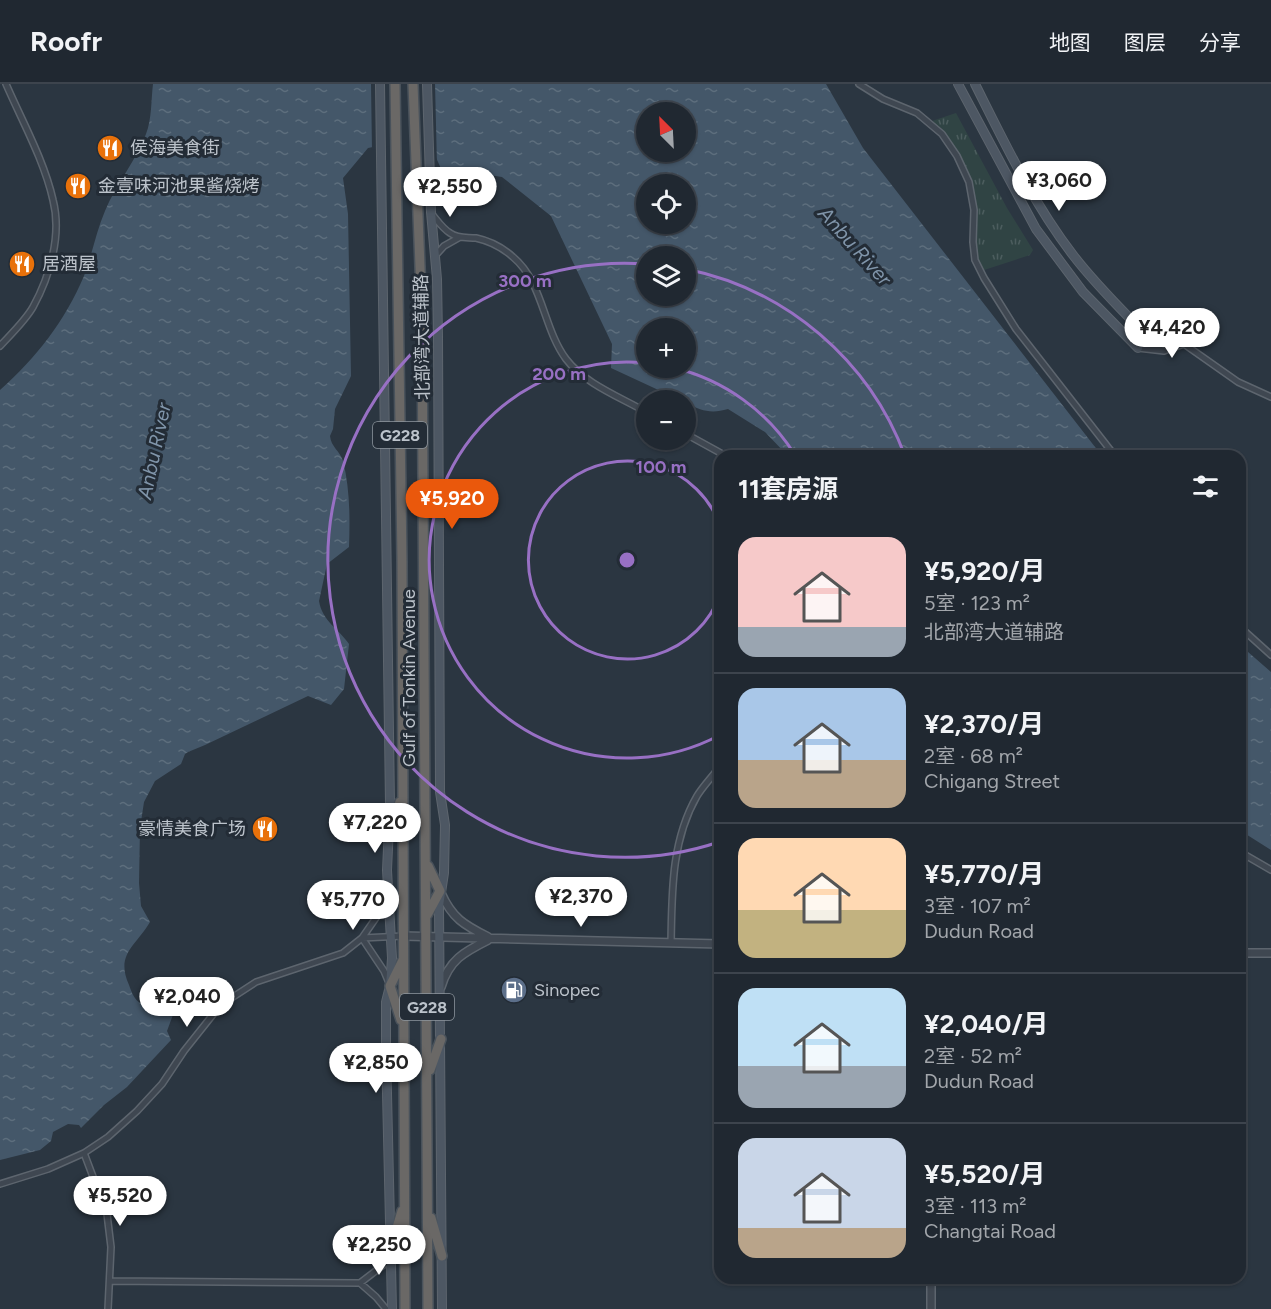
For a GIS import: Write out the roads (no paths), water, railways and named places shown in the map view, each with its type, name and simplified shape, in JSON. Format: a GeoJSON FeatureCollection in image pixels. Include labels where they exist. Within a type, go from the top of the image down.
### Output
{"type":"FeatureCollection","features":[{"type":"Feature","properties":{"kind":"highway","name":"Gulf of Tonkin Avenue"},"geometry":{"type":"LineString","coordinates":[[395,84],[403,794],[405,1309]]}},
{"type":"Feature","properties":{"kind":"highway","name":"Gulf of Tonkin Avenue"},"geometry":{"type":"LineString","coordinates":[[413,84],[422,320],[428,1309]]}},
{"type":"Feature","properties":{"kind":"highway"},"geometry":{"type":"LineString","coordinates":[[388,838],[403,794]]}},
{"type":"Feature","properties":{"kind":"highway"},"geometry":{"type":"LineString","coordinates":[[426,861],[440,891],[426,916]]}},
{"type":"Feature","properties":{"kind":"highway"},"geometry":{"type":"LineString","coordinates":[[404,958],[390,986],[404,1029]]}},
{"type":"Feature","properties":{"kind":"highway"},"geometry":{"type":"LineString","coordinates":[[427,1078],[441,1039]]}},
{"type":"Feature","properties":{"kind":"highway"},"geometry":{"type":"LineString","coordinates":[[392,1244],[405,1203]]}},
{"type":"Feature","properties":{"kind":"highway"},"geometry":{"type":"LineString","coordinates":[[428,1206],[442,1256]]}},
{"type":"Feature","properties":{"kind":"main road","name":"北部湾大道辅路"},"geometry":{"type":"LineString","coordinates":[[380,84],[390,805],[387,870],[392,937],[390,986],[386,1002],[392,1309]]}},
{"type":"Feature","properties":{"kind":"main road","name":"北部湾大道辅路"},"geometry":{"type":"LineString","coordinates":[[428,84],[429,166],[438,359],[440,792],[445,825],[444,873],[440,891],[442,1309]]}},
{"type":"Feature","properties":{"kind":"main road"},"geometry":{"type":"LineString","coordinates":[[958,84],[1036,229],[1083,292],[1138,348]]}},
{"type":"Feature","properties":{"kind":"main road"},"geometry":{"type":"LineString","coordinates":[[975,84],[1027,184],[1066,246],[1095,282],[1148,336]]}},
{"type":"Feature","properties":{"kind":"street"},"geometry":{"type":"LineString","coordinates":[[0,346],[32,308],[47,277],[55,246],[54,201],[43,167],[6,84]]}},
{"type":"Feature","properties":{"kind":"street"},"geometry":{"type":"LineString","coordinates":[[859,84],[883,99],[917,113],[942,134],[957,156],[969,182],[974,210],[975,260],[984,278],[1016,329],[1110,450]]}},
{"type":"Feature","properties":{"kind":"street"},"geometry":{"type":"LineString","coordinates":[[431,212],[446,231],[460,237],[490,242],[516,259],[530,279],[565,358],[578,373],[636,406]]}},
{"type":"Feature","properties":{"kind":"street"},"geometry":{"type":"LineString","coordinates":[[434,256],[444,246],[460,237]]}},
{"type":"Feature","properties":{"kind":"street"},"geometry":{"type":"LineString","coordinates":[[1148,336],[1152,345],[1164,351]]}},
{"type":"Feature","properties":{"kind":"street"},"geometry":{"type":"LineString","coordinates":[[1138,348],[1164,351],[1184,344],[1238,382],[1271,398]]}},
{"type":"Feature","properties":{"kind":"street"},"geometry":{"type":"LineString","coordinates":[[696,440],[715,450]]}},
{"type":"Feature","properties":{"kind":"street"},"geometry":{"type":"LineString","coordinates":[[1246,632],[1271,655]]}},
{"type":"Feature","properties":{"kind":"street"},"geometry":{"type":"LineString","coordinates":[[671,943],[673,887],[681,832],[697,796],[714,774]]}},
{"type":"Feature","properties":{"kind":"street"},"geometry":{"type":"LineString","coordinates":[[1246,855],[1271,870]]}},
{"type":"Feature","properties":{"kind":"street"},"geometry":{"type":"LineString","coordinates":[[0,1184],[48,1169],[84,1153],[108,1137],[162,1084],[207,1022],[233,997],[256,982],[343,953],[362,938],[380,912],[385,898],[387,870]]}},
{"type":"Feature","properties":{"kind":"street"},"geometry":{"type":"LineString","coordinates":[[440,891],[452,914],[463,924],[490,938]]}},
{"type":"Feature","properties":{"kind":"street"},"geometry":{"type":"LineString","coordinates":[[362,938],[404,936],[714,944]]}},
{"type":"Feature","properties":{"kind":"street"},"geometry":{"type":"LineString","coordinates":[[362,938],[384,971],[390,986]]}},
{"type":"Feature","properties":{"kind":"street"},"geometry":{"type":"LineString","coordinates":[[440,989],[452,963],[467,950],[490,938]]}},
{"type":"Feature","properties":{"kind":"street"},"geometry":{"type":"LineString","coordinates":[[1246,953],[1271,953]]}},
{"type":"Feature","properties":{"kind":"street"},"geometry":{"type":"LineString","coordinates":[[84,1153],[107,1214],[111,1247],[108,1309]]}},
{"type":"Feature","properties":{"kind":"street"},"geometry":{"type":"LineString","coordinates":[[111,1281],[360,1283],[386,1263],[392,1244]]}},
{"type":"Feature","properties":{"kind":"street"},"geometry":{"type":"LineString","coordinates":[[360,1283],[386,1309]]}},
{"type":"Feature","properties":{"kind":"street"},"geometry":{"type":"LineString","coordinates":[[931,1284],[931,1309]]}},
{"type":"Feature","properties":{"kind":"water","name":"Anbu River"},"geometry":{"type":"Polygon","coordinates":[[[153,84],[826,84],[863,148],[1097,450],[782,450],[765,432],[728,409],[707,411],[696,408],[696,390],[658,390],[611,368],[612,344],[551,216],[502,177],[470,172],[447,182],[434,153],[416,138],[368,148],[343,178],[348,214],[351,376],[335,409],[330,436],[342,458],[347,482],[349,547],[327,564],[319,601],[327,619],[349,644],[344,689],[331,705],[308,696],[188,752],[181,764],[155,781],[144,802],[140,828],[141,906],[150,922],[129,951],[124,965],[129,985],[137,1000],[142,1004],[174,1012],[167,1031],[171,1040],[127,1087],[104,1105],[81,1128],[79,1125],[68,1124],[53,1132],[51,1141],[40,1150],[0,1160],[0,390],[37,352],[68,308],[84,276],[105,211],[137,154],[148,128],[153,84]]]}},
{"type":"Feature","properties":{"kind":"water"},"geometry":{"type":"Polygon","coordinates":[[[1246,650],[1271,672],[1271,850],[1246,834],[1246,650]]]}},
{"type":"Feature","properties":{"kind":"place","name":"侯海美食街"},"geometry":{"type":"Point","coordinates":[110,148]}},
{"type":"Feature","properties":{"kind":"place","name":"金壹味河池果酱烧烤"},"geometry":{"type":"Point","coordinates":[78,186]}},
{"type":"Feature","properties":{"kind":"place","name":"居酒屋"},"geometry":{"type":"Point","coordinates":[22,264]}},
{"type":"Feature","properties":{"kind":"place","name":"豪情美食广场"},"geometry":{"type":"Point","coordinates":[265,829]}},
{"type":"Feature","properties":{"kind":"place","name":"Sinopec"},"geometry":{"type":"Point","coordinates":[514,990]}}]}
